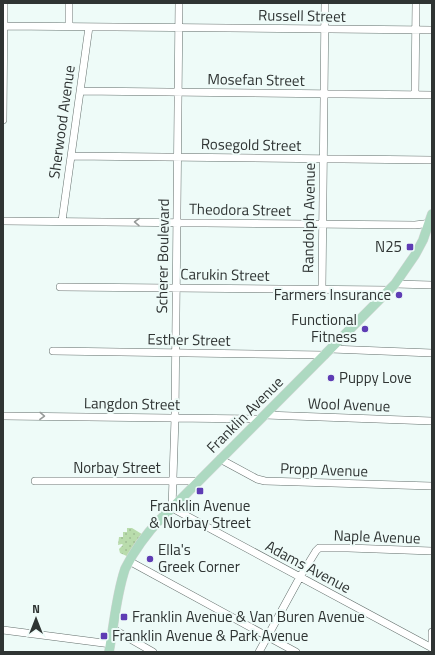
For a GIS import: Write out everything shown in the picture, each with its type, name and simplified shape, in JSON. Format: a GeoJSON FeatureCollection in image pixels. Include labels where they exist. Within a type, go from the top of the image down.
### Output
{"type":"FeatureCollection","features":[{"type":"Feature","properties":{"kind":"main road","name":"Franklin Avenue"},"geometry":{"type":"LineString","coordinates":[[110,648],[117,604],[125,568],[145,536],[160,519],[392,287],[415,255],[423,240],[432,214]]}},
{"type":"Feature","properties":{"kind":"street"},"geometry":{"type":"LineString","coordinates":[[3,120],[4,3]]}},
{"type":"Feature","properties":{"kind":"street"},"geometry":{"type":"LineString","coordinates":[[69,3],[69,26]]}},
{"type":"Feature","properties":{"kind":"street","name":"Scherer Boulevard"},"geometry":{"type":"LineString","coordinates":[[172,508],[179,3]]}},
{"type":"Feature","properties":{"kind":"street","name":"Randolph Avenue"},"geometry":{"type":"LineString","coordinates":[[322,289],[325,3]]}},
{"type":"Feature","properties":{"kind":"street"},"geometry":{"type":"LineString","coordinates":[[415,95],[416,3]]}},
{"type":"Feature","properties":{"kind":"street","name":"Russell Street"},"geometry":{"type":"LineString","coordinates":[[3,26],[432,30]]}},
{"type":"Feature","properties":{"kind":"street","name":"Sherwood Avenue"},"geometry":{"type":"LineString","coordinates":[[62,221],[89,27]]}},
{"type":"Feature","properties":{"kind":"street","name":"Mosefan Street"},"geometry":{"type":"LineString","coordinates":[[80,91],[432,95]]}},
{"type":"Feature","properties":{"kind":"street","name":"Rosegold Street"},"geometry":{"type":"LineString","coordinates":[[71,156],[432,160]]}},
{"type":"Feature","properties":{"kind":"street","name":"Theodora Street"},"geometry":{"type":"LineString","coordinates":[[3,221],[415,225],[430,223]]}},
{"type":"Feature","properties":{"kind":"street","name":"Carukin Street"},"geometry":{"type":"LineString","coordinates":[[60,287],[322,289],[432,286]]}},
{"type":"Feature","properties":{"kind":"street","name":"Esther Street"},"geometry":{"type":"LineString","coordinates":[[54,351],[432,353]]}},
{"type":"Feature","properties":{"kind":"street","name":"Langdon Street"},"geometry":{"type":"LineString","coordinates":[[3,416],[174,418],[263,417]]}},
{"type":"Feature","properties":{"kind":"street","name":"Wool Avenue"},"geometry":{"type":"LineString","coordinates":[[263,417],[432,421]]}},
{"type":"Feature","properties":{"kind":"street","name":"Propp Avenue"},"geometry":{"type":"LineString","coordinates":[[220,459],[257,479],[265,481],[432,486]]}},
{"type":"Feature","properties":{"kind":"street","name":"Norbay Street"},"geometry":{"type":"LineString","coordinates":[[35,481],[199,481]]}},
{"type":"Feature","properties":{"kind":"street","name":"Adams Avenue"},"geometry":{"type":"LineString","coordinates":[[172,508],[432,648]]}},
{"type":"Feature","properties":{"kind":"street","name":"Naple Avenue"},"geometry":{"type":"LineString","coordinates":[[300,578],[319,548],[432,551]]}},
{"type":"Feature","properties":{"kind":"street"},"geometry":{"type":"LineString","coordinates":[[129,561],[296,652]]}},
{"type":"Feature","properties":{"kind":"street"},"geometry":{"type":"LineString","coordinates":[[259,652],[300,578]]}},
{"type":"Feature","properties":{"kind":"street"},"geometry":{"type":"LineString","coordinates":[[113,629],[153,652]]}},
{"type":"Feature","properties":{"kind":"street"},"geometry":{"type":"LineString","coordinates":[[3,630],[110,648]]}},
{"type":"Feature","properties":{"kind":"street"},"geometry":{"type":"LineString","coordinates":[[432,632],[432,648]]}},
{"type":"Feature","properties":{"kind":"green space"},"geometry":{"type":"Polygon","coordinates":[[[127,528],[132,528],[145,536],[131,558],[120,553],[119,549],[123,545],[118,545],[119,537],[123,537],[123,532],[127,532],[127,528]]]}},
{"type":"Feature","properties":{"kind":"place","name":"N25"},"geometry":{"type":"Point","coordinates":[410,247]}},
{"type":"Feature","properties":{"kind":"place","name":"Farmers Insurance"},"geometry":{"type":"Point","coordinates":[399,295]}},
{"type":"Feature","properties":{"kind":"place","name":"Functional Fitness"},"geometry":{"type":"Point","coordinates":[365,329]}},
{"type":"Feature","properties":{"kind":"place","name":"Puppy Love"},"geometry":{"type":"Point","coordinates":[331,378]}},
{"type":"Feature","properties":{"kind":"place","name":"Franklin Avenue & Norbay Street"},"geometry":{"type":"Point","coordinates":[200,491]}},
{"type":"Feature","properties":{"kind":"place","name":"Ella's Greek Corner"},"geometry":{"type":"Point","coordinates":[150,559]}},
{"type":"Feature","properties":{"kind":"place","name":"Franklin Avenue & Van Buren Avenue"},"geometry":{"type":"Point","coordinates":[124,617]}},
{"type":"Feature","properties":{"kind":"place","name":"Franklin Avenue & Park Avenue"},"geometry":{"type":"Point","coordinates":[104,636]}}]}
